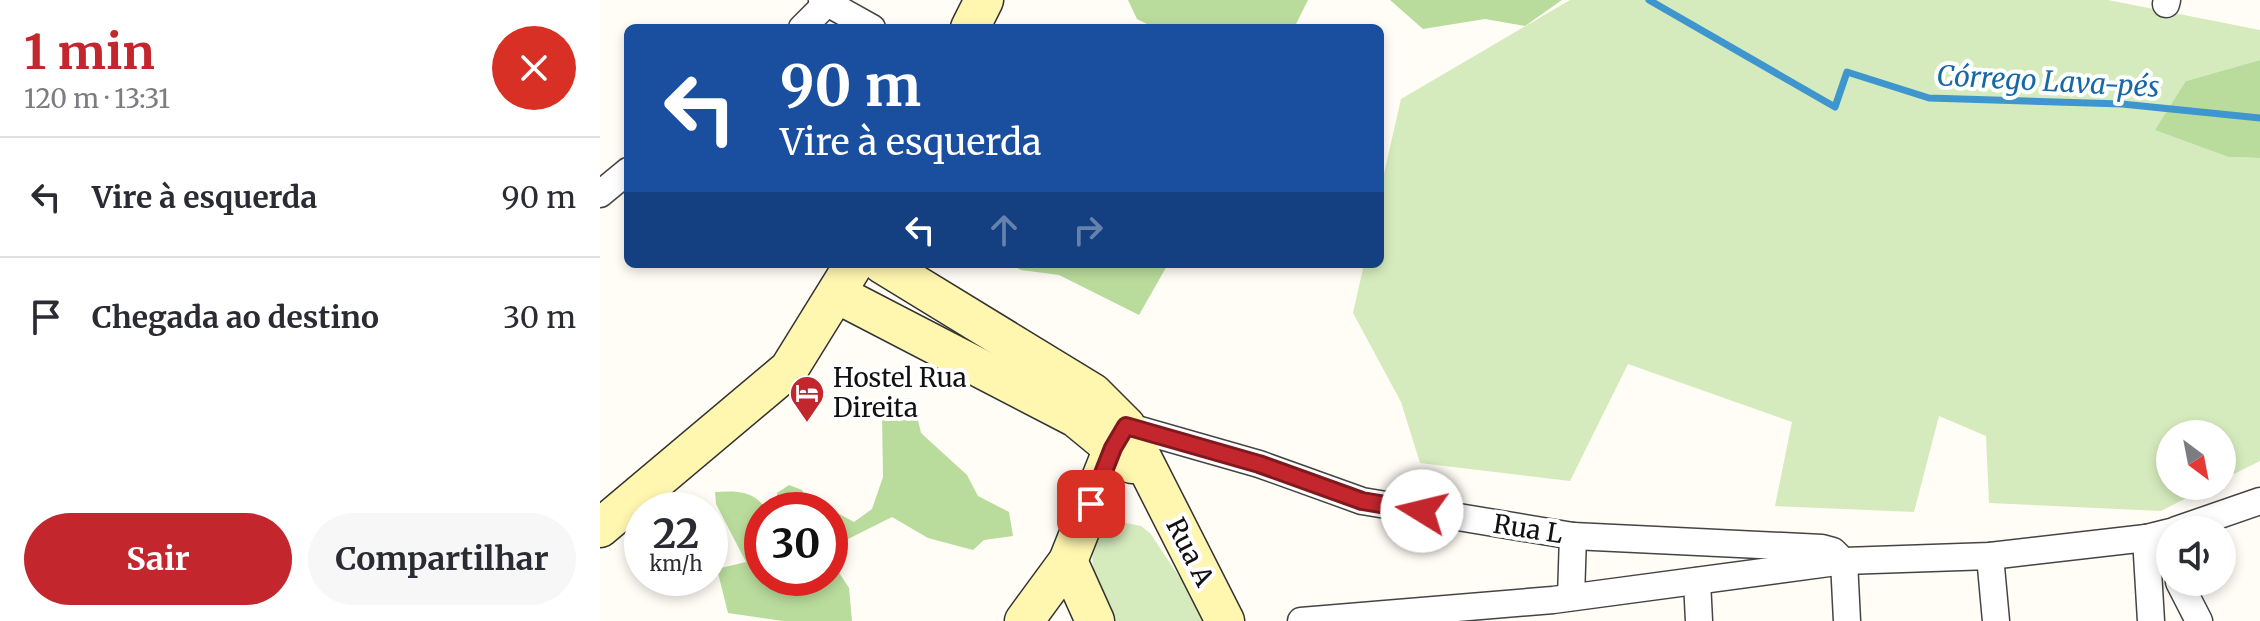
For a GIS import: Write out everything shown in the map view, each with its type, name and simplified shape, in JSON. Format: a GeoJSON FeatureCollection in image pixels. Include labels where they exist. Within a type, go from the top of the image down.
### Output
{"type":"FeatureCollection","features":[{"type":"Feature","properties":{"kind":"main road"},"geometry":{"type":"LineString","coordinates":[[972,24],[984,0]]}},
{"type":"Feature","properties":{"kind":"main road"},"geometry":{"type":"LineString","coordinates":[[889,268],[1093,393],[1119,437]]}},
{"type":"Feature","properties":{"kind":"main road"},"geometry":{"type":"LineString","coordinates":[[600,528],[789,369],[846,279],[1076,418],[1119,437]]}},
{"type":"Feature","properties":{"kind":"main road"},"geometry":{"type":"LineString","coordinates":[[1024,621],[1068,561],[1119,437]]}},
{"type":"Feature","properties":{"kind":"main road","name":"Rua A"},"geometry":{"type":"LineString","coordinates":[[1119,437],[1155,483],[1225,621]]}},
{"type":"Feature","properties":{"kind":"main road"},"geometry":{"type":"LineString","coordinates":[[1068,561],[1095,621]]}},
{"type":"Feature","properties":{"kind":"street"},"geometry":{"type":"LineString","coordinates":[[805,24],[824,1],[865,24]]}},
{"type":"Feature","properties":{"kind":"street"},"geometry":{"type":"LineString","coordinates":[[600,194],[624,174]]}},
{"type":"Feature","properties":{"kind":"street","name":"Rua L"},"geometry":{"type":"LineString","coordinates":[[1119,437],[1259,464],[1362,501],[1573,536],[1822,548],[1833,551],[1844,561]]}},
{"type":"Feature","properties":{"kind":"street","name":"Rua L"},"geometry":{"type":"LineString","coordinates":[[2215,516],[2260,501]]}},
{"type":"Feature","properties":{"kind":"street","name":"Rua L"},"geometry":{"type":"LineString","coordinates":[[1301,621],[1401,618],[1559,606],[1697,581],[1844,561],[1990,556],[2156,535]]}},
{"type":"Feature","properties":{"kind":"street"},"geometry":{"type":"LineString","coordinates":[[1559,606],[1573,536]]}},
{"type":"Feature","properties":{"kind":"street"},"geometry":{"type":"LineString","coordinates":[[1990,556],[1996,621]]}},
{"type":"Feature","properties":{"kind":"street"},"geometry":{"type":"LineString","coordinates":[[1844,561],[1847,621]]}},
{"type":"Feature","properties":{"kind":"street"},"geometry":{"type":"LineString","coordinates":[[1697,581],[1699,621]]}},
{"type":"Feature","properties":{"kind":"street"},"geometry":{"type":"LineString","coordinates":[[2151,621],[2156,581]]}},
{"type":"Feature","properties":{"kind":"street"},"geometry":{"type":"LineString","coordinates":[[2186,596],[2199,621]]}},
{"type":"Feature","properties":{"kind":"green space"},"geometry":{"type":"Polygon","coordinates":[[[1128,0],[1308,0],[1296,24],[1147,24],[1137,19],[1128,0]]]}},
{"type":"Feature","properties":{"kind":"green space"},"geometry":{"type":"Polygon","coordinates":[[[1390,0],[1562,0],[1525,26],[1485,19],[1423,29],[1390,0]]]}},
{"type":"Feature","properties":{"kind":"green space"},"geometry":{"type":"Polygon","coordinates":[[[1570,0],[2108,0],[2260,30],[2260,60],[2186,81],[2229,157],[2260,158],[2260,461],[2236,473],[2236,420],[2156,420],[2156,500],[2183,500],[2161,511],[1989,503],[1986,436],[1939,416],[1914,512],[1775,506],[1792,422],[1628,364],[1570,481],[1420,463],[1401,402],[1353,313],[1363,268],[1384,268],[1384,173],[1401,99],[1570,0]]]}},
{"type":"Feature","properties":{"kind":"green space"},"geometry":{"type":"Polygon","coordinates":[[[2260,60],[2260,158],[2229,157],[2155,130],[2186,81],[2260,60]]]}},
{"type":"Feature","properties":{"kind":"green space"},"geometry":{"type":"Polygon","coordinates":[[[1017,268],[1166,268],[1139,315],[1059,275],[1017,268]]]}},
{"type":"Feature","properties":{"kind":"green space"},"geometry":{"type":"Polygon","coordinates":[[[913,398],[921,433],[967,475],[978,496],[1009,512],[1013,536],[984,540],[973,550],[928,538],[892,517],[848,539],[848,519],[854,522],[872,509],[883,477],[882,417],[900,399],[913,398]]]}},
{"type":"Feature","properties":{"kind":"green space"},"geometry":{"type":"Polygon","coordinates":[[[789,485],[803,492],[778,492],[789,485]]]}},
{"type":"Feature","properties":{"kind":"green space"},"geometry":{"type":"Polygon","coordinates":[[[728,492],[744,494],[744,558],[728,527],[728,492]]]}},
{"type":"Feature","properties":{"kind":"green space"},"geometry":{"type":"Polygon","coordinates":[[[1126,523],[1141,526],[1150,533],[1209,621],[1115,621],[1096,577],[1093,550],[1098,538],[1108,529],[1126,523]]]}},
{"type":"Feature","properties":{"kind":"green space"},"geometry":{"type":"Polygon","coordinates":[[[744,562],[744,596],[848,596],[848,586],[852,621],[783,621],[728,613],[724,596],[728,596],[728,566],[744,562]]]}},
{"type":"Feature","properties":{"kind":"waterway","name":"Córrego Lava-pés"},"geometry":{"type":"LineString","coordinates":[[1649,0],[1835,107],[1847,72],[1929,98],[2122,104],[2260,118]]}},
{"type":"Feature","properties":{"kind":"place","name":"Hostel Rua Direita"},"geometry":{"type":"Point","coordinates":[807,424]}},
{"type":"Feature","properties":{"kind":"route"},"geometry":{"type":"LineString","coordinates":[[1091,504],[1113,448],[1126,426],[1259,464],[1362,501],[1422,511]]}}]}
